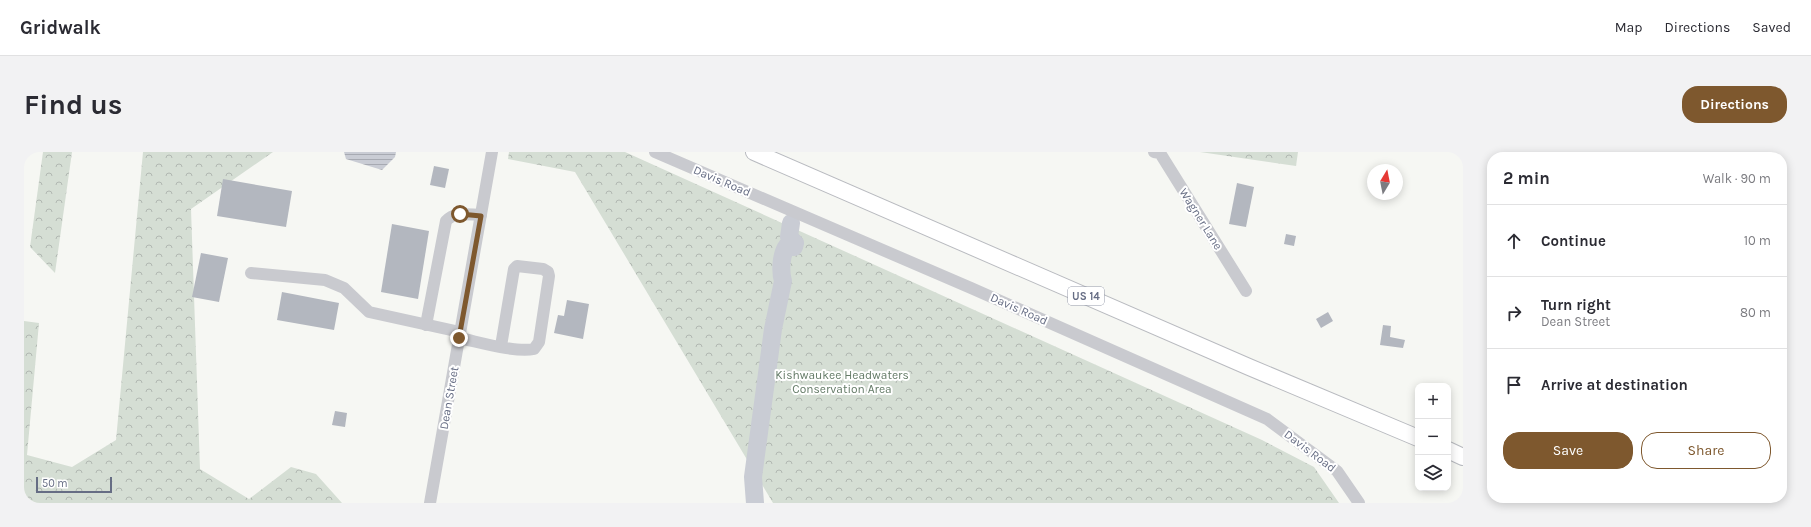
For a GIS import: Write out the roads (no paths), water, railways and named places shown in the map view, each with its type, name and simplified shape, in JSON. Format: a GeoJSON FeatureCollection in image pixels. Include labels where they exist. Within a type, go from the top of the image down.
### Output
{"type":"FeatureCollection","features":[{"type":"Feature","properties":{"kind":"main road","name":"US 14"},"geometry":{"type":"LineString","coordinates":[[754,152],[1241,364],[1415,437]]}},
{"type":"Feature","properties":{"kind":"main road"},"geometry":{"type":"LineString","coordinates":[[1451,451],[1463,457]]}},
{"type":"Feature","properties":{"kind":"street","name":"Dean Street"},"geometry":{"type":"LineString","coordinates":[[430,503],[492,152]]}},
{"type":"Feature","properties":{"kind":"street","name":"Davis Road"},"geometry":{"type":"LineString","coordinates":[[655,152],[971,288],[1267,418],[1337,471],[1359,503]]}},
{"type":"Feature","properties":{"kind":"street","name":"Wagner Lane"},"geometry":{"type":"LineString","coordinates":[[1154,152],[1160,153],[1246,291]]}},
{"type":"Feature","properties":{"kind":"street"},"geometry":{"type":"LineString","coordinates":[[426,325],[446,222],[451,216],[460,214],[481,216]]}},
{"type":"Feature","properties":{"kind":"street"},"geometry":{"type":"LineString","coordinates":[[251,273],[325,280],[344,288],[369,312],[426,325],[501,346],[525,350],[534,348],[539,342],[549,276],[548,272],[543,269],[517,266],[514,269],[501,346]]}},
{"type":"Feature","properties":{"kind":"waterway"},"geometry":{"type":"LineString","coordinates":[[755,503],[753,477],[773,329],[783,281],[781,268],[782,258],[787,246],[794,247],[795,243],[789,237],[791,223]]}},
{"type":"Feature","properties":{"kind":"park label","name":"Kishwaukee Headwaters Conservation Area"},"geometry":{"type":"Point","coordinates":[842,382]}}]}
